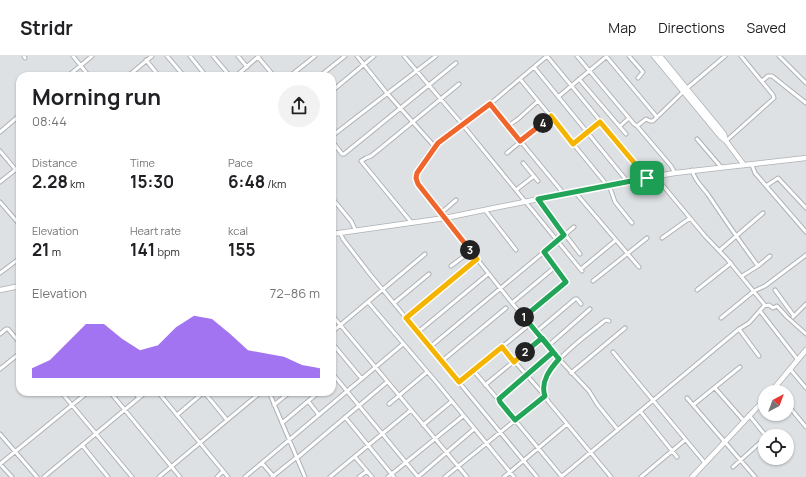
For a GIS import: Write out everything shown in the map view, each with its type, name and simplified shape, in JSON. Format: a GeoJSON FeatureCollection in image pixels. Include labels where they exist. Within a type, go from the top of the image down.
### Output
{"type":"FeatureCollection","features":[{"type":"Feature","properties":{"kind":"main road"},"geometry":{"type":"LineString","coordinates":[[654,56],[724,134],[726,141],[744,165]]}},
{"type":"Feature","properties":{"kind":"main road"},"geometry":{"type":"LineString","coordinates":[[660,56],[685,90]]}},
{"type":"Feature","properties":{"kind":"main road"},"geometry":{"type":"LineString","coordinates":[[336,234],[445,218],[627,181],[692,170],[752,165],[806,158]]}},
{"type":"Feature","properties":{"kind":"main road"},"geometry":{"type":"LineString","coordinates":[[0,290],[16,287]]}},
{"type":"Feature","properties":{"kind":"main road"},"geometry":{"type":"LineString","coordinates":[[778,385],[805,352]]}},
{"type":"Feature","properties":{"kind":"main road"},"geometry":{"type":"LineString","coordinates":[[692,477],[758,406]]}},
{"type":"Feature","properties":{"kind":"street"},"geometry":{"type":"LineString","coordinates":[[73,56],[85,72]]}},
{"type":"Feature","properties":{"kind":"street"},"geometry":{"type":"LineString","coordinates":[[73,72],[92,56]]}},
{"type":"Feature","properties":{"kind":"street"},"geometry":{"type":"LineString","coordinates":[[132,72],[152,56]]}},
{"type":"Feature","properties":{"kind":"street"},"geometry":{"type":"LineString","coordinates":[[167,56],[181,72]]}},
{"type":"Feature","properties":{"kind":"street"},"geometry":{"type":"LineString","coordinates":[[190,56],[203,72]]}},
{"type":"Feature","properties":{"kind":"street"},"geometry":{"type":"LineString","coordinates":[[213,56],[227,72]]}},
{"type":"Feature","properties":{"kind":"street"},"geometry":{"type":"LineString","coordinates":[[238,56],[247,67]]}},
{"type":"Feature","properties":{"kind":"street"},"geometry":{"type":"LineString","coordinates":[[241,72],[258,56],[271,72]]}},
{"type":"Feature","properties":{"kind":"street"},"geometry":{"type":"LineString","coordinates":[[325,72],[345,56]]}},
{"type":"Feature","properties":{"kind":"street"},"geometry":{"type":"LineString","coordinates":[[357,56],[435,147]]}},
{"type":"Feature","properties":{"kind":"street"},"geometry":{"type":"LineString","coordinates":[[336,88],[374,56]]}},
{"type":"Feature","properties":{"kind":"street"},"geometry":{"type":"LineString","coordinates":[[404,56],[462,124],[581,270],[616,240]]}},
{"type":"Feature","properties":{"kind":"street"},"geometry":{"type":"LineString","coordinates":[[336,133],[436,56]]}},
{"type":"Feature","properties":{"kind":"street"},"geometry":{"type":"LineString","coordinates":[[618,430],[597,404],[592,394],[571,373],[500,289],[420,187],[416,178],[417,173],[438,143],[462,124],[473,118],[547,56],[570,86],[647,178]]}},
{"type":"Feature","properties":{"kind":"street"},"geometry":{"type":"LineString","coordinates":[[577,56],[671,166],[675,173]]}},
{"type":"Feature","properties":{"kind":"street"},"geometry":{"type":"LineString","coordinates":[[558,97],[606,56],[657,116]]}},
{"type":"Feature","properties":{"kind":"street"},"geometry":{"type":"LineString","coordinates":[[629,56],[643,72],[638,78]]}},
{"type":"Feature","properties":{"kind":"street"},"geometry":{"type":"LineString","coordinates":[[637,126],[646,119],[651,121],[725,56]]}},
{"type":"Feature","properties":{"kind":"street"},"geometry":{"type":"LineString","coordinates":[[726,141],[774,98],[741,56]]}},
{"type":"Feature","properties":{"kind":"street"},"geometry":{"type":"LineString","coordinates":[[780,56],[806,83]]}},
{"type":"Feature","properties":{"kind":"street"},"geometry":{"type":"LineString","coordinates":[[295,72],[312,57]]}},
{"type":"Feature","properties":{"kind":"street"},"geometry":{"type":"LineString","coordinates":[[146,60],[156,72]]}},
{"type":"Feature","properties":{"kind":"street"},"geometry":{"type":"LineString","coordinates":[[336,146],[344,155],[456,63]]}},
{"type":"Feature","properties":{"kind":"street"},"geometry":{"type":"LineString","coordinates":[[534,67],[627,181]]}},
{"type":"Feature","properties":{"kind":"street"},"geometry":{"type":"LineString","coordinates":[[762,81],[768,76],[772,76],[806,103]]}},
{"type":"Feature","properties":{"kind":"street"},"geometry":{"type":"LineString","coordinates":[[520,79],[608,185],[612,198],[632,223]]}},
{"type":"Feature","properties":{"kind":"street"},"geometry":{"type":"LineString","coordinates":[[579,79],[626,134]]}},
{"type":"Feature","properties":{"kind":"street"},"geometry":{"type":"LineString","coordinates":[[412,223],[361,161],[371,156],[459,84]]}},
{"type":"Feature","properties":{"kind":"street"},"geometry":{"type":"LineString","coordinates":[[508,126],[538,101]]}},
{"type":"Feature","properties":{"kind":"street"},"geometry":{"type":"LineString","coordinates":[[490,104],[564,194]]}},
{"type":"Feature","properties":{"kind":"street"},"geometry":{"type":"LineString","coordinates":[[507,153],[551,116]]}},
{"type":"Feature","properties":{"kind":"street"},"geometry":{"type":"LineString","coordinates":[[0,132],[16,118]]}},
{"type":"Feature","properties":{"kind":"street"},"geometry":{"type":"LineString","coordinates":[[620,126],[629,118]]}},
{"type":"Feature","properties":{"kind":"street"},"geometry":{"type":"LineString","coordinates":[[573,144],[600,122]]}},
{"type":"Feature","properties":{"kind":"street"},"geometry":{"type":"LineString","coordinates":[[697,139],[721,167]]}},
{"type":"Feature","properties":{"kind":"street"},"geometry":{"type":"LineString","coordinates":[[0,151],[16,170],[0,182]]}},
{"type":"Feature","properties":{"kind":"street"},"geometry":{"type":"LineString","coordinates":[[523,163],[538,181]]}},
{"type":"Feature","properties":{"kind":"street"},"geometry":{"type":"LineString","coordinates":[[752,165],[754,171],[766,186],[806,232]]}},
{"type":"Feature","properties":{"kind":"street"},"geometry":{"type":"LineString","coordinates":[[692,170],[698,184],[709,196],[758,266]]}},
{"type":"Feature","properties":{"kind":"street"},"geometry":{"type":"LineString","coordinates":[[516,190],[534,176]]}},
{"type":"Feature","properties":{"kind":"street"},"geometry":{"type":"LineString","coordinates":[[655,176],[705,236],[720,250],[742,276],[764,306]]}},
{"type":"Feature","properties":{"kind":"street"},"geometry":{"type":"LineString","coordinates":[[766,186],[778,178],[806,208]]}},
{"type":"Feature","properties":{"kind":"street"},"geometry":{"type":"LineString","coordinates":[[575,192],[639,267]]}},
{"type":"Feature","properties":{"kind":"street"},"geometry":{"type":"LineString","coordinates":[[538,199],[580,254]]}},
{"type":"Feature","properties":{"kind":"street"},"geometry":{"type":"LineString","coordinates":[[441,213],[456,200]]}},
{"type":"Feature","properties":{"kind":"street"},"geometry":{"type":"LineString","coordinates":[[0,202],[16,220]]}},
{"type":"Feature","properties":{"kind":"street"},"geometry":{"type":"LineString","coordinates":[[336,203],[351,221],[356,231]]}},
{"type":"Feature","properties":{"kind":"street"},"geometry":{"type":"LineString","coordinates":[[485,210],[516,250]]}},
{"type":"Feature","properties":{"kind":"street"},"geometry":{"type":"LineString","coordinates":[[720,250],[763,213]]}},
{"type":"Feature","properties":{"kind":"street"},"geometry":{"type":"LineString","coordinates":[[662,238],[690,218]]}},
{"type":"Feature","properties":{"kind":"street"},"geometry":{"type":"LineString","coordinates":[[430,346],[574,227]]}},
{"type":"Feature","properties":{"kind":"street"},"geometry":{"type":"LineString","coordinates":[[340,233],[343,239],[383,290],[537,477]]}},
{"type":"Feature","properties":{"kind":"street"},"geometry":{"type":"LineString","coordinates":[[593,282],[647,238]]}},
{"type":"Feature","properties":{"kind":"street"},"geometry":{"type":"LineString","coordinates":[[451,266],[471,251]]}},
{"type":"Feature","properties":{"kind":"street"},"geometry":{"type":"LineString","coordinates":[[524,317],[566,282],[544,252]]}},
{"type":"Feature","properties":{"kind":"street"},"geometry":{"type":"LineString","coordinates":[[336,329],[425,254]]}},
{"type":"Feature","properties":{"kind":"street"},"geometry":{"type":"LineString","coordinates":[[721,318],[754,292],[765,286],[806,255]]}},
{"type":"Feature","properties":{"kind":"street"},"geometry":{"type":"LineString","coordinates":[[742,276],[770,256]]}},
{"type":"Feature","properties":{"kind":"street"},"geometry":{"type":"LineString","coordinates":[[406,318],[477,259]]}},
{"type":"Feature","properties":{"kind":"street"},"geometry":{"type":"LineString","coordinates":[[0,273],[16,261]]}},
{"type":"Feature","properties":{"kind":"street"},"geometry":{"type":"LineString","coordinates":[[697,290],[731,263]]}},
{"type":"Feature","properties":{"kind":"street"},"geometry":{"type":"LineString","coordinates":[[512,303],[555,267]]}},
{"type":"Feature","properties":{"kind":"street"},"geometry":{"type":"LineString","coordinates":[[394,303],[429,274]]}},
{"type":"Feature","properties":{"kind":"street"},"geometry":{"type":"LineString","coordinates":[[418,332],[488,274]]}},
{"type":"Feature","properties":{"kind":"street"},"geometry":{"type":"LineString","coordinates":[[775,290],[794,316]]}},
{"type":"Feature","properties":{"kind":"street"},"geometry":{"type":"LineString","coordinates":[[536,332],[575,299],[577,299],[581,304]]}},
{"type":"Feature","properties":{"kind":"street"},"geometry":{"type":"LineString","coordinates":[[368,302],[514,477]]}},
{"type":"Feature","properties":{"kind":"street"},"geometry":{"type":"LineString","coordinates":[[791,320],[806,304]]}},
{"type":"Feature","properties":{"kind":"street"},"geometry":{"type":"LineString","coordinates":[[473,370],[496,398],[499,399],[561,477],[749,322],[764,306],[769,305],[773,308],[777,306],[806,334]]}},
{"type":"Feature","properties":{"kind":"street"},"geometry":{"type":"LineString","coordinates":[[442,361],[506,308]]}},
{"type":"Feature","properties":{"kind":"street"},"geometry":{"type":"LineString","coordinates":[[548,346],[590,309]]}},
{"type":"Feature","properties":{"kind":"street"},"geometry":{"type":"LineString","coordinates":[[760,311],[798,360]]}},
{"type":"Feature","properties":{"kind":"street"},"geometry":{"type":"LineString","coordinates":[[336,320],[466,477]]}},
{"type":"Feature","properties":{"kind":"street"},"geometry":{"type":"LineString","coordinates":[[545,396],[543,386],[552,367],[559,359],[603,322],[606,320],[609,321]]}},
{"type":"Feature","properties":{"kind":"street"},"geometry":{"type":"LineString","coordinates":[[459,382],[530,324]]}},
{"type":"Feature","properties":{"kind":"street"},"geometry":{"type":"LineString","coordinates":[[571,373],[625,328]]}},
{"type":"Feature","properties":{"kind":"street"},"geometry":{"type":"LineString","coordinates":[[0,334],[8,329],[16,338]]}},
{"type":"Feature","properties":{"kind":"street"},"geometry":{"type":"LineString","coordinates":[[739,329],[760,356]]}},
{"type":"Feature","properties":{"kind":"street"},"geometry":{"type":"LineString","coordinates":[[485,385],[542,338]]}},
{"type":"Feature","properties":{"kind":"street"},"geometry":{"type":"LineString","coordinates":[[245,477],[403,344]]}},
{"type":"Feature","properties":{"kind":"street"},"geometry":{"type":"LineString","coordinates":[[502,347],[545,396],[611,477]]}},
{"type":"Feature","properties":{"kind":"street"},"geometry":{"type":"LineString","coordinates":[[336,348],[362,379]]}},
{"type":"Feature","properties":{"kind":"street"},"geometry":{"type":"LineString","coordinates":[[499,399],[553,352]]}},
{"type":"Feature","properties":{"kind":"street"},"geometry":{"type":"LineString","coordinates":[[613,352],[705,463]]}},
{"type":"Feature","properties":{"kind":"street"},"geometry":{"type":"LineString","coordinates":[[0,369],[16,356]]}},
{"type":"Feature","properties":{"kind":"street"},"geometry":{"type":"LineString","coordinates":[[693,405],[740,367]]}},
{"type":"Feature","properties":{"kind":"street"},"geometry":{"type":"LineString","coordinates":[[790,369],[806,388]]}},
{"type":"Feature","properties":{"kind":"street"},"geometry":{"type":"LineString","coordinates":[[389,404],[427,372]]}},
{"type":"Feature","properties":{"kind":"street"},"geometry":{"type":"LineString","coordinates":[[336,378],[418,477],[474,429]]}},
{"type":"Feature","properties":{"kind":"street"},"geometry":{"type":"LineString","coordinates":[[262,463],[273,477],[387,382]]}},
{"type":"Feature","properties":{"kind":"street"},"geometry":{"type":"LineString","coordinates":[[715,388],[744,421]]}},
{"type":"Feature","properties":{"kind":"street"},"geometry":{"type":"LineString","coordinates":[[64,396],[132,477]]}},
{"type":"Feature","properties":{"kind":"street"},"geometry":{"type":"LineString","coordinates":[[12,477],[0,464],[83,396]]}},
{"type":"Feature","properties":{"kind":"street"},"geometry":{"type":"LineString","coordinates":[[113,396],[180,477]]}},
{"type":"Feature","properties":{"kind":"street"},"geometry":{"type":"LineString","coordinates":[[44,477],[141,396]]}},
{"type":"Feature","properties":{"kind":"street"},"geometry":{"type":"LineString","coordinates":[[161,396],[228,477]]}},
{"type":"Feature","properties":{"kind":"street"},"geometry":{"type":"LineString","coordinates":[[177,415],[199,396]]}},
{"type":"Feature","properties":{"kind":"street"},"geometry":{"type":"LineString","coordinates":[[207,396],[227,420]]}},
{"type":"Feature","properties":{"kind":"street"},"geometry":{"type":"LineString","coordinates":[[158,477],[256,396]]}},
{"type":"Feature","properties":{"kind":"street"},"geometry":{"type":"LineString","coordinates":[[270,396],[305,477]]}},
{"type":"Feature","properties":{"kind":"street"},"geometry":{"type":"LineString","coordinates":[[274,405],[285,396]]}},
{"type":"Feature","properties":{"kind":"street"},"geometry":{"type":"LineString","coordinates":[[282,423],[314,396]]}},
{"type":"Feature","properties":{"kind":"street"},"geometry":{"type":"LineString","coordinates":[[445,477],[545,396]]}},
{"type":"Feature","properties":{"kind":"street"},"geometry":{"type":"LineString","coordinates":[[687,398],[755,477]]}},
{"type":"Feature","properties":{"kind":"street"},"geometry":{"type":"LineString","coordinates":[[308,401],[319,415]]}},
{"type":"Feature","properties":{"kind":"street"},"geometry":{"type":"LineString","coordinates":[[423,424],[452,401]]}},
{"type":"Feature","properties":{"kind":"street"},"geometry":{"type":"LineString","coordinates":[[330,477],[411,410]]}},
{"type":"Feature","properties":{"kind":"street"},"geometry":{"type":"LineString","coordinates":[[640,411],[676,457]]}},
{"type":"Feature","properties":{"kind":"street"},"geometry":{"type":"LineString","coordinates":[[794,412],[806,427]]}},
{"type":"Feature","properties":{"kind":"street"},"geometry":{"type":"LineString","coordinates":[[388,477],[393,475],[406,462],[463,416]]}},
{"type":"Feature","properties":{"kind":"street"},"geometry":{"type":"LineString","coordinates":[[749,416],[760,429]]}},
{"type":"Feature","properties":{"kind":"street"},"geometry":{"type":"LineString","coordinates":[[345,417],[393,475]]}},
{"type":"Feature","properties":{"kind":"street"},"geometry":{"type":"LineString","coordinates":[[504,477],[567,424]]}},
{"type":"Feature","properties":{"kind":"street"},"geometry":{"type":"LineString","coordinates":[[0,434],[37,477]]}},
{"type":"Feature","properties":{"kind":"street"},"geometry":{"type":"LineString","coordinates":[[641,477],[685,440]]}},
{"type":"Feature","properties":{"kind":"street"},"geometry":{"type":"LineString","coordinates":[[733,467],[758,444]]}},
{"type":"Feature","properties":{"kind":"street"},"geometry":{"type":"LineString","coordinates":[[82,445],[108,477]]}},
{"type":"Feature","properties":{"kind":"street"},"geometry":{"type":"LineString","coordinates":[[355,457],[372,477]]}},
{"type":"Feature","properties":{"kind":"street"},"geometry":{"type":"LineString","coordinates":[[359,477],[366,471]]}},
{"type":"Feature","properties":{"kind":"street"},"geometry":{"type":"LineString","coordinates":[[217,477],[223,472]]}},
{"type":"Feature","properties":{"kind":"route"},"geometry":{"type":"LineString","coordinates":[[647,178],[538,199],[564,235],[544,252],[566,282],[524,317],[542,338],[553,352],[526,376],[500,396],[500,402],[515,420],[545,396],[543,386],[546,378],[552,367],[559,359],[542,338],[514,362],[502,347],[459,382],[406,318],[477,259],[420,187],[416,181],[416,176],[438,143],[490,104],[520,141],[551,116],[573,144],[600,122],[647,178]]}}]}
